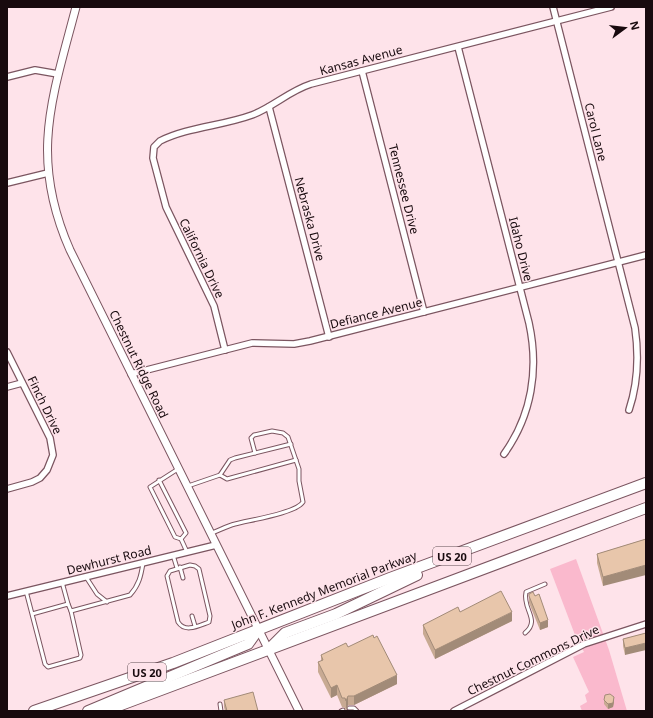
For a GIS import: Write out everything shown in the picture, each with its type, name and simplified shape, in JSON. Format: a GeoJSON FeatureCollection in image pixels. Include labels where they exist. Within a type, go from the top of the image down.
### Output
{"type":"FeatureCollection","features":[{"type":"Feature","properties":{"kind":"highway","name":"John F. Kennedy Memorial Parkway"},"geometry":{"type":"LineString","coordinates":[[34,711],[173,663],[390,578],[646,484]]}},
{"type":"Feature","properties":{"kind":"highway","name":"US 20"},"geometry":{"type":"LineString","coordinates":[[105,711],[646,508]]}},
{"type":"Feature","properties":{"kind":"highway"},"geometry":{"type":"LineString","coordinates":[[268,650],[285,633],[360,603],[474,548]]}},
{"type":"Feature","properties":{"kind":"highway"},"geometry":{"type":"LineString","coordinates":[[88,711],[248,644],[258,630]]}},
{"type":"Feature","properties":{"kind":"street","name":"Chestnut Ridge Road"},"geometry":{"type":"LineString","coordinates":[[76,7],[58,74],[48,130],[48,173],[56,212],[62,231],[131,374],[299,711]]}},
{"type":"Feature","properties":{"kind":"street","name":"Carol Lane"},"geometry":{"type":"LineString","coordinates":[[553,7],[621,262],[637,342],[636,383],[629,410]]}},
{"type":"Feature","properties":{"kind":"street","name":"Kansas Avenue"},"geometry":{"type":"LineString","coordinates":[[158,176],[153,152],[160,140],[251,116],[269,107],[288,94],[304,87],[611,7]]}},
{"type":"Feature","properties":{"kind":"street","name":"Idaho Drive"},"geometry":{"type":"LineString","coordinates":[[458,47],[532,336],[533,377],[524,418],[512,443],[504,454]]}},
{"type":"Feature","properties":{"kind":"street"},"geometry":{"type":"LineString","coordinates":[[7,76],[35,70],[58,74]]}},
{"type":"Feature","properties":{"kind":"street","name":"Tennessee Drive"},"geometry":{"type":"LineString","coordinates":[[362,71],[424,312]]}},
{"type":"Feature","properties":{"kind":"street","name":"Nebraska Drive"},"geometry":{"type":"LineString","coordinates":[[269,107],[329,337]]}},
{"type":"Feature","properties":{"kind":"street"},"geometry":{"type":"LineString","coordinates":[[7,183],[48,173]]}},
{"type":"Feature","properties":{"kind":"street","name":"California Drive"},"geometry":{"type":"LineString","coordinates":[[158,176],[169,215],[214,306],[225,350]]}},
{"type":"Feature","properties":{"kind":"street","name":"Defiance Avenue"},"geometry":{"type":"LineString","coordinates":[[131,374],[252,343],[294,344],[329,337],[646,255]]}},
{"type":"Feature","properties":{"kind":"street","name":"Finch Drive"},"geometry":{"type":"LineString","coordinates":[[7,352],[50,438],[53,455],[47,470],[40,478],[7,489]]}},
{"type":"Feature","properties":{"kind":"street"},"geometry":{"type":"LineString","coordinates":[[7,387],[22,383]]}},
{"type":"Feature","properties":{"kind":"street","name":"Dewhurst Road"},"geometry":{"type":"LineString","coordinates":[[7,596],[216,545]]}},
{"type":"Feature","properties":{"kind":"street","name":"Chestnut Commons Drive"},"geometry":{"type":"LineString","coordinates":[[454,711],[584,644],[646,624]]}},
{"type":"Feature","properties":{"kind":"lane"},"geometry":{"type":"LineString","coordinates":[[210,533],[233,525],[286,511],[302,504],[304,499],[298,480],[299,469],[288,437],[283,433],[272,431],[254,435],[251,438],[255,453]]}},
{"type":"Feature","properties":{"kind":"lane"},"geometry":{"type":"LineString","coordinates":[[187,487],[220,475],[230,460],[290,444]]}},
{"type":"Feature","properties":{"kind":"lane"},"geometry":{"type":"LineString","coordinates":[[220,475],[227,479],[296,460]]}},
{"type":"Feature","properties":{"kind":"lane"},"geometry":{"type":"LineString","coordinates":[[178,469],[150,487],[175,536],[181,539],[187,552]]}},
{"type":"Feature","properties":{"kind":"lane"},"geometry":{"type":"LineString","coordinates":[[159,480],[186,533],[181,539]]}},
{"type":"Feature","properties":{"kind":"lane"},"geometry":{"type":"LineString","coordinates":[[173,555],[183,578]]}},
{"type":"Feature","properties":{"kind":"lane"},"geometry":{"type":"LineString","coordinates":[[71,611],[130,595],[137,587],[141,578],[143,563]]}},
{"type":"Feature","properties":{"kind":"lane"},"geometry":{"type":"LineString","coordinates":[[190,565],[199,569],[210,616],[209,622],[186,629],[181,627],[178,622],[167,576],[170,571],[178,568],[190,565]]}},
{"type":"Feature","properties":{"kind":"lane"},"geometry":{"type":"LineString","coordinates":[[86,577],[97,594],[107,602]]}},
{"type":"Feature","properties":{"kind":"lane"},"geometry":{"type":"LineString","coordinates":[[26,591],[45,664],[48,667],[80,658],[82,655],[62,582]]}},
{"type":"Feature","properties":{"kind":"lane"},"geometry":{"type":"LineString","coordinates":[[525,633],[531,629],[532,624],[525,598],[526,592],[546,584]]}},
{"type":"Feature","properties":{"kind":"lane"},"geometry":{"type":"LineString","coordinates":[[32,614],[68,604]]}},
{"type":"Feature","properties":{"kind":"lane"},"geometry":{"type":"LineString","coordinates":[[192,616],[195,626]]}},
{"type":"Feature","properties":{"kind":"lane"},"geometry":{"type":"LineString","coordinates":[[220,704],[221,711]]}},
{"type":"Feature","properties":{"kind":"lane"},"geometry":{"type":"LineString","coordinates":[[349,708],[354,708],[357,711]]}},
{"type":"Feature","properties":{"kind":"shaded area"},"geometry":{"type":"Polygon","coordinates":[[[576,559],[609,650],[627,711],[582,711],[580,706],[587,702],[585,695],[589,692],[573,657],[584,652],[575,635],[550,569],[576,559]]]}},
{"type":"Feature","properties":{"kind":"building"},"geometry":{"type":"Polygon","coordinates":[[[646,539],[646,565],[603,577],[597,554],[646,539]]]}},
{"type":"Feature","properties":{"kind":"building"},"geometry":{"type":"Polygon","coordinates":[[[501,591],[512,612],[435,650],[423,625],[458,607],[460,612],[501,591]]]}},
{"type":"Feature","properties":{"kind":"building"},"geometry":{"type":"Polygon","coordinates":[[[533,592],[535,596],[539,594],[548,620],[540,623],[529,596],[529,594],[533,592]]]}},
{"type":"Feature","properties":{"kind":"building"},"geometry":{"type":"Polygon","coordinates":[[[646,633],[646,643],[625,648],[623,639],[646,633]]]}},
{"type":"Feature","properties":{"kind":"building"},"geometry":{"type":"Polygon","coordinates":[[[373,635],[374,638],[377,636],[397,675],[354,696],[348,696],[346,701],[345,698],[342,698],[337,685],[331,688],[318,662],[323,660],[321,655],[346,643],[348,647],[373,635]]]}},
{"type":"Feature","properties":{"kind":"building"},"geometry":{"type":"Polygon","coordinates":[[[253,692],[258,711],[227,711],[224,700],[253,692]]]}},
{"type":"Feature","properties":{"kind":"building"},"geometry":{"type":"Polygon","coordinates":[[[610,694],[614,697],[613,703],[608,704],[604,700],[605,695],[610,694]]]}}]}
